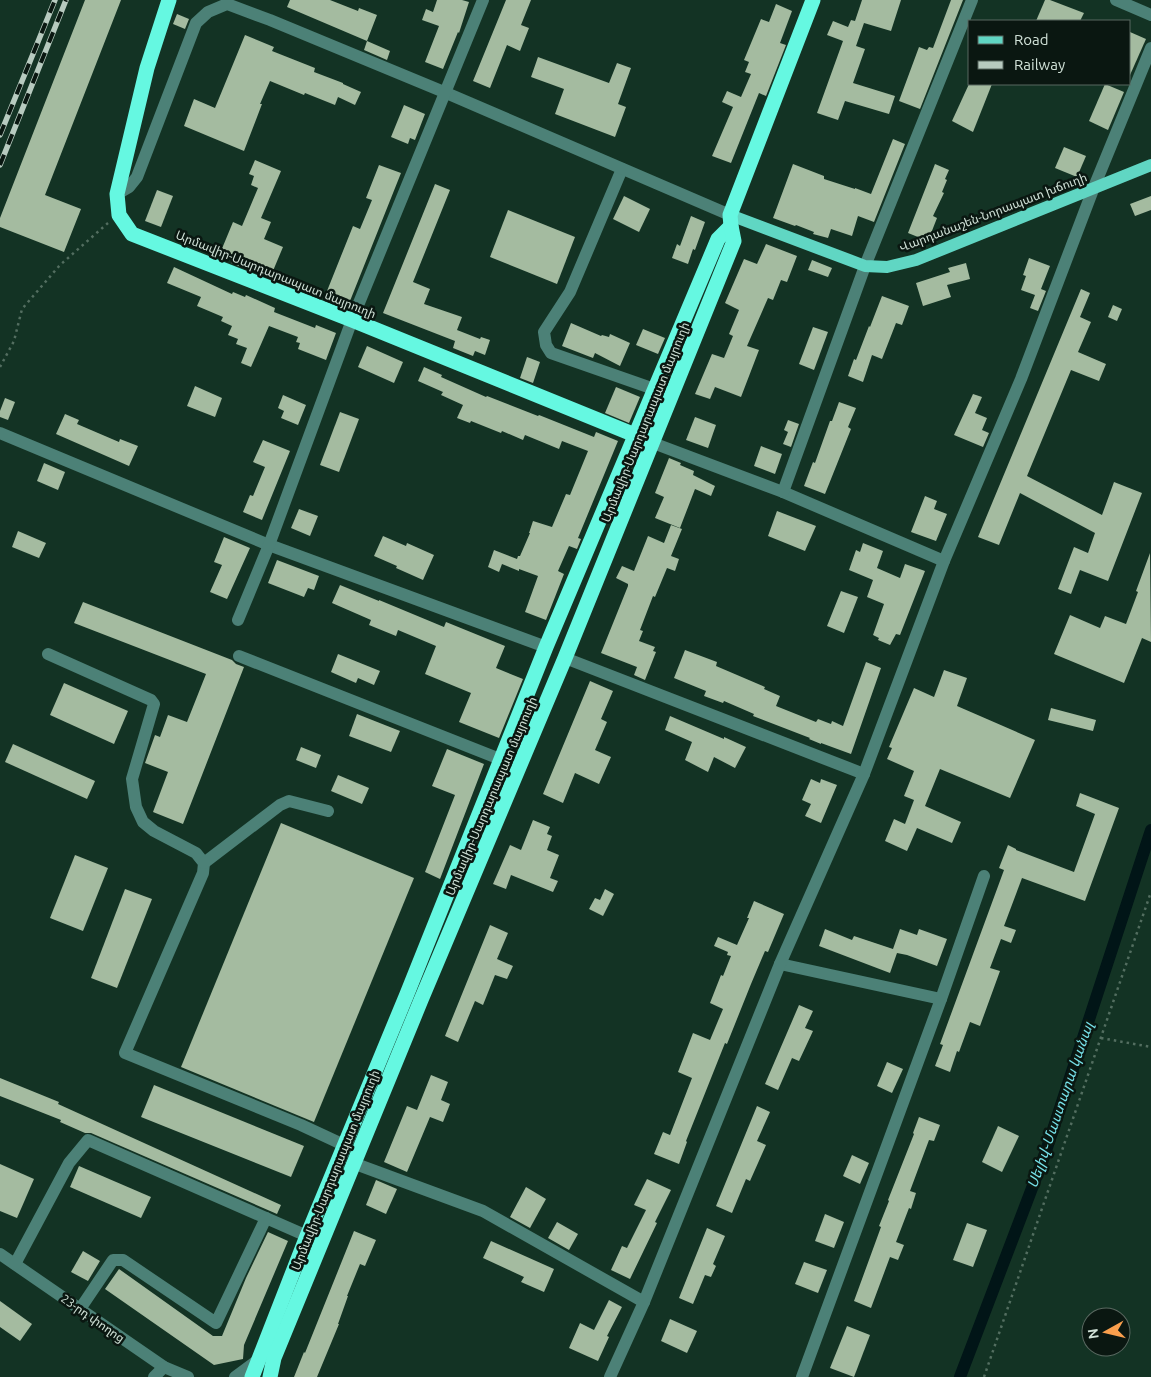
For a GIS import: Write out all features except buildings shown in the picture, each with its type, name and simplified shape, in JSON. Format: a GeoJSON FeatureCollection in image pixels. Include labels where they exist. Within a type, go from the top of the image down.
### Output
{"type":"FeatureCollection","features":[{"type":"Feature","properties":{"kind":"highway","name":"Արմավիր-Սարդարապատ մայրուղի"},"geometry":{"type":"LineString","coordinates":[[169,0],[147,68],[116,194],[120,215],[132,234],[352,320],[635,435]]}},
{"type":"Feature","properties":{"kind":"highway","name":"Արմավիր-Սարդարապատ մայրուղի"},"geometry":{"type":"LineString","coordinates":[[270,1377],[274,1358],[353,1163],[500,758],[718,239],[731,220],[814,0]]}},
{"type":"Feature","properties":{"kind":"highway","name":"Արմավիր-Սարդարապատ մայրուղի"},"geometry":{"type":"LineString","coordinates":[[252,1377],[344,1145],[414,997],[565,658],[734,241],[731,220]]}},
{"type":"Feature","properties":{"kind":"main road","name":"Վարդանաշեն-Նորապատ խճուղի"},"geometry":{"type":"LineString","coordinates":[[731,220],[865,266],[887,267],[916,260],[1151,165]]}},
{"type":"Feature","properties":{"kind":"street"},"geometry":{"type":"LineString","coordinates":[[238,620],[269,545],[352,320],[482,0]]}},
{"type":"Feature","properties":{"kind":"street"},"geometry":{"type":"LineString","coordinates":[[782,492],[865,266],[972,0]]}},
{"type":"Feature","properties":{"kind":"street"},"geometry":{"type":"LineString","coordinates":[[1116,0],[1151,15]]}},
{"type":"Feature","properties":{"kind":"street"},"geometry":{"type":"LineString","coordinates":[[116,194],[129,187],[137,177],[196,23],[223,2],[444,92],[622,169],[731,220]]}},
{"type":"Feature","properties":{"kind":"street"},"geometry":{"type":"LineString","coordinates":[[610,1377],[644,1302],[780,964],[864,774],[944,560],[1021,379],[1094,188],[1151,48]]}},
{"type":"Feature","properties":{"kind":"street"},"geometry":{"type":"LineString","coordinates":[[622,169],[570,292],[544,332],[546,345],[551,353],[654,389]]}},
{"type":"Feature","properties":{"kind":"street"},"geometry":{"type":"LineString","coordinates":[[0,433],[269,545],[546,647]]}},
{"type":"Feature","properties":{"kind":"street"},"geometry":{"type":"LineString","coordinates":[[653,443],[782,492],[944,560]]}},
{"type":"Feature","properties":{"kind":"street"},"geometry":{"type":"LineString","coordinates":[[48,654],[151,700],[154,704],[132,779],[136,807],[143,822],[196,853],[204,863],[204,873],[125,1053],[301,1125],[344,1145]]}},
{"type":"Feature","properties":{"kind":"street"},"geometry":{"type":"LineString","coordinates":[[239,656],[500,758]]}},
{"type":"Feature","properties":{"kind":"street"},"geometry":{"type":"LineString","coordinates":[[565,658],[864,774]]}},
{"type":"Feature","properties":{"kind":"street"},"geometry":{"type":"LineString","coordinates":[[204,863],[280,804],[289,802],[328,811]]}},
{"type":"Feature","properties":{"kind":"street"},"geometry":{"type":"LineString","coordinates":[[802,1377],[941,999],[984,876]]}},
{"type":"Feature","properties":{"kind":"street"},"geometry":{"type":"LineString","coordinates":[[780,964],[941,999]]}},
{"type":"Feature","properties":{"kind":"street"},"geometry":{"type":"LineString","coordinates":[[15,1264],[69,1163],[88,1140],[307,1236]]}},
{"type":"Feature","properties":{"kind":"street"},"geometry":{"type":"LineString","coordinates":[[353,1163],[483,1211],[644,1302]]}},
{"type":"Feature","properties":{"kind":"street"},"geometry":{"type":"LineString","coordinates":[[80,1309],[113,1260],[123,1260],[216,1323],[266,1218]]}},
{"type":"Feature","properties":{"kind":"street","name":"23-րդ փողոց"},"geometry":{"type":"LineString","coordinates":[[0,1254],[164,1367],[188,1377]]}},
{"type":"Feature","properties":{"kind":"street"},"geometry":{"type":"LineString","coordinates":[[235,1377],[258,1360]]}},
{"type":"Feature","properties":{"kind":"street"},"geometry":{"type":"LineString","coordinates":[[154,1377],[164,1367]]}},
{"type":"Feature","properties":{"kind":"path"},"geometry":{"type":"LineString","coordinates":[[0,366],[14,341],[22,309],[60,265],[102,228],[120,215]]}},
{"type":"Feature","properties":{"kind":"path"},"geometry":{"type":"LineString","coordinates":[[984,1377],[1151,892]]}},
{"type":"Feature","properties":{"kind":"path"},"geometry":{"type":"LineString","coordinates":[[1101,1038],[1151,1047]]}},
{"type":"Feature","properties":{"kind":"waterway","name":"Սելիվ֊Մաստարա կանալ"},"geometry":{"type":"LineString","coordinates":[[960,1377],[1045,1154],[1151,830]]}},
{"type":"Feature","properties":{"kind":"railway"},"geometry":{"type":"LineString","coordinates":[[0,135],[55,0]]}},
{"type":"Feature","properties":{"kind":"railway"},"geometry":{"type":"LineString","coordinates":[[0,165],[66,0]]}}]}
